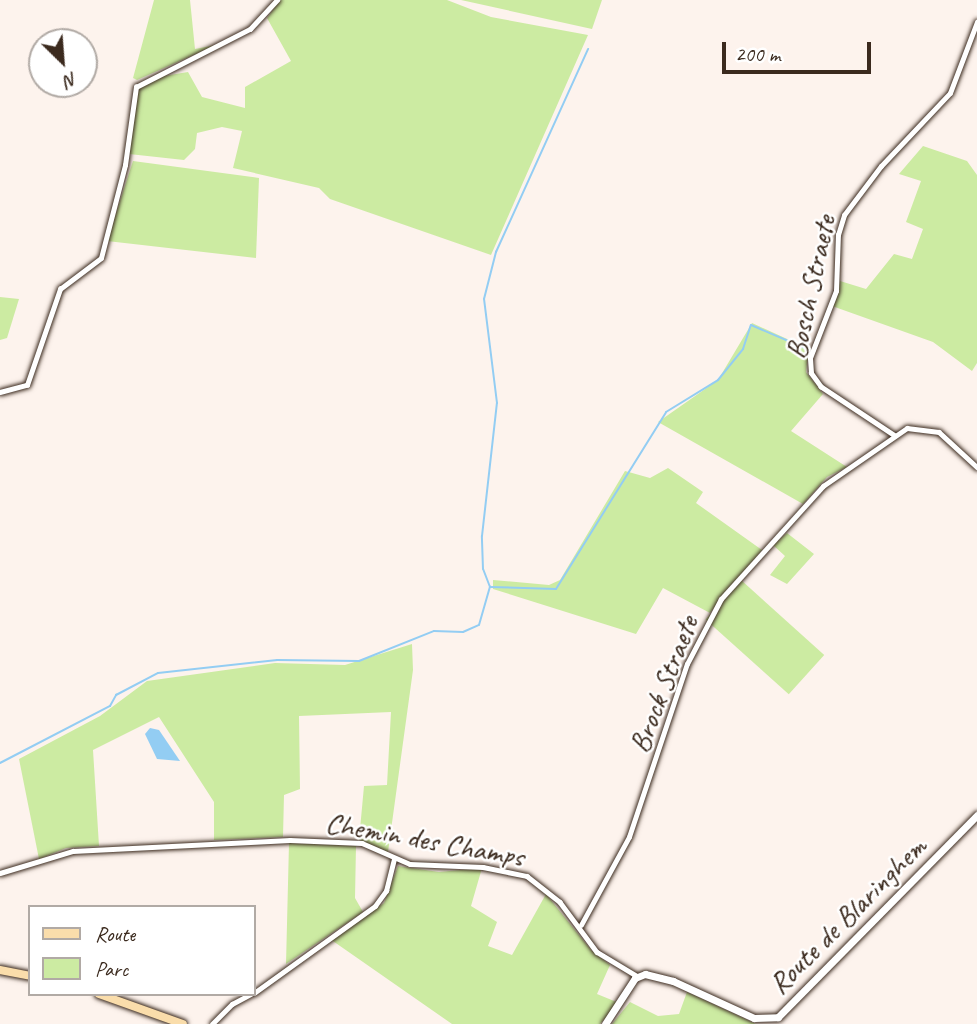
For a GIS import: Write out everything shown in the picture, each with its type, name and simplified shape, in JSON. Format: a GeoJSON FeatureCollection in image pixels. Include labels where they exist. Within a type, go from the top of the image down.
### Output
{"type":"FeatureCollection","features":[{"type":"Feature","properties":{"kind":"main road"},"geometry":{"type":"LineString","coordinates":[[0,970],[28,976]]}},
{"type":"Feature","properties":{"kind":"main road"},"geometry":{"type":"LineString","coordinates":[[105,996],[183,1024]]}},
{"type":"Feature","properties":{"kind":"street"},"geometry":{"type":"LineString","coordinates":[[0,392],[27,385],[60,289],[101,258],[125,165],[136,87],[250,29],[277,0]]}},
{"type":"Feature","properties":{"kind":"street","name":"Bosch Straete"},"geometry":{"type":"LineString","coordinates":[[895,436],[821,387],[811,373],[810,358],[836,291],[842,219],[872,176],[950,93],[977,22]]}},
{"type":"Feature","properties":{"kind":"street"},"geometry":{"type":"LineString","coordinates":[[895,436],[914,425],[932,429],[977,467]]}},
{"type":"Feature","properties":{"kind":"street","name":"Brock Straete"},"geometry":{"type":"LineString","coordinates":[[581,925],[629,837],[687,664],[715,607],[819,489],[895,436]]}},
{"type":"Feature","properties":{"kind":"street","name":"Route de Blaringhem"},"geometry":{"type":"LineString","coordinates":[[638,976],[668,979],[751,1017],[770,1022],[795,1003],[977,815]]}},
{"type":"Feature","properties":{"kind":"street","name":"Chemin des Champs"},"geometry":{"type":"LineString","coordinates":[[0,873],[25,869],[68,851],[264,840],[358,843],[394,859],[421,866],[519,873],[548,890],[581,925],[597,952],[638,976]]}},
{"type":"Feature","properties":{"kind":"street"},"geometry":{"type":"LineString","coordinates":[[256,992],[378,903],[394,859]]}},
{"type":"Feature","properties":{"kind":"street"},"geometry":{"type":"LineString","coordinates":[[605,1024],[638,976]]}},
{"type":"Feature","properties":{"kind":"street"},"geometry":{"type":"LineString","coordinates":[[212,1024],[232,1004],[249,996]]}},
{"type":"Feature","properties":{"kind":"green space"},"geometry":{"type":"Polygon","coordinates":[[[154,0],[190,0],[195,49],[216,45],[137,80],[133,78],[154,0]]]}},
{"type":"Feature","properties":{"kind":"green space"},"geometry":{"type":"Polygon","coordinates":[[[280,0],[447,0],[491,17],[588,35],[491,255],[330,199],[319,188],[233,168],[242,131],[222,127],[197,133],[195,149],[184,160],[129,154],[138,88],[152,78],[188,72],[202,97],[245,108],[245,87],[291,61],[267,18],[280,0]]]}},
{"type":"Feature","properties":{"kind":"green space"},"geometry":{"type":"Polygon","coordinates":[[[461,0],[602,0],[592,29],[461,0]]]}},
{"type":"Feature","properties":{"kind":"green space"},"geometry":{"type":"Polygon","coordinates":[[[923,146],[967,161],[977,175],[977,363],[972,371],[933,342],[832,306],[840,281],[866,289],[894,254],[912,259],[923,229],[906,222],[921,181],[899,174],[923,146]]]}},
{"type":"Feature","properties":{"kind":"green space"},"geometry":{"type":"Polygon","coordinates":[[[133,161],[259,178],[256,258],[107,241],[133,161]]]}},
{"type":"Feature","properties":{"kind":"green space"},"geometry":{"type":"Polygon","coordinates":[[[0,297],[19,299],[7,338],[0,340],[0,297]]]}},
{"type":"Feature","properties":{"kind":"green space"},"geometry":{"type":"Polygon","coordinates":[[[752,323],[809,349],[806,372],[823,394],[791,431],[847,467],[827,477],[803,504],[658,422],[718,380],[752,323]]]}},
{"type":"Feature","properties":{"kind":"green space"},"geometry":{"type":"Polygon","coordinates":[[[668,468],[703,492],[696,503],[762,550],[710,613],[663,588],[636,634],[493,589],[493,580],[549,585],[560,580],[625,471],[650,478],[668,468]]]}},
{"type":"Feature","properties":{"kind":"green space"},"geometry":{"type":"Polygon","coordinates":[[[787,533],[814,554],[787,584],[770,575],[785,556],[773,545],[787,533]]]}},
{"type":"Feature","properties":{"kind":"green space"},"geometry":{"type":"Polygon","coordinates":[[[741,580],[824,655],[789,694],[706,619],[741,580]]]}},
{"type":"Feature","properties":{"kind":"green space"},"geometry":{"type":"Polygon","coordinates":[[[412,644],[413,670],[388,852],[359,840],[364,786],[387,785],[391,712],[299,716],[300,789],[284,795],[283,837],[214,840],[214,802],[159,717],[93,750],[99,846],[66,848],[39,859],[19,759],[100,716],[147,681],[275,663],[345,665],[412,644]]]}},
{"type":"Feature","properties":{"kind":"green space"},"geometry":{"type":"Polygon","coordinates":[[[289,843],[356,846],[355,898],[363,912],[286,964],[289,843]]]}},
{"type":"Feature","properties":{"kind":"green space"},"geometry":{"type":"Polygon","coordinates":[[[398,866],[439,872],[482,868],[471,906],[497,922],[488,946],[512,955],[546,894],[591,950],[610,965],[597,994],[619,1003],[600,1024],[452,1024],[330,939],[384,903],[398,866]]]}},
{"type":"Feature","properties":{"kind":"green space"},"geometry":{"type":"Polygon","coordinates":[[[687,992],[756,1024],[612,1024],[630,1002],[658,1016],[679,1014],[687,992]]]}},
{"type":"Feature","properties":{"kind":"water"},"geometry":{"type":"Polygon","coordinates":[[[150,728],[159,730],[180,761],[157,759],[145,734],[150,728]]]}},
{"type":"Feature","properties":{"kind":"waterway"},"geometry":{"type":"LineString","coordinates":[[0,763],[110,706],[116,695],[158,673],[277,660],[359,661],[434,631],[463,632],[479,625],[490,587],[483,569],[482,536],[497,403],[484,299],[496,252],[588,49]]}},
{"type":"Feature","properties":{"kind":"waterway"},"geometry":{"type":"LineString","coordinates":[[490,587],[556,589],[666,412],[718,380],[743,349],[751,325],[807,349]]}}]}
